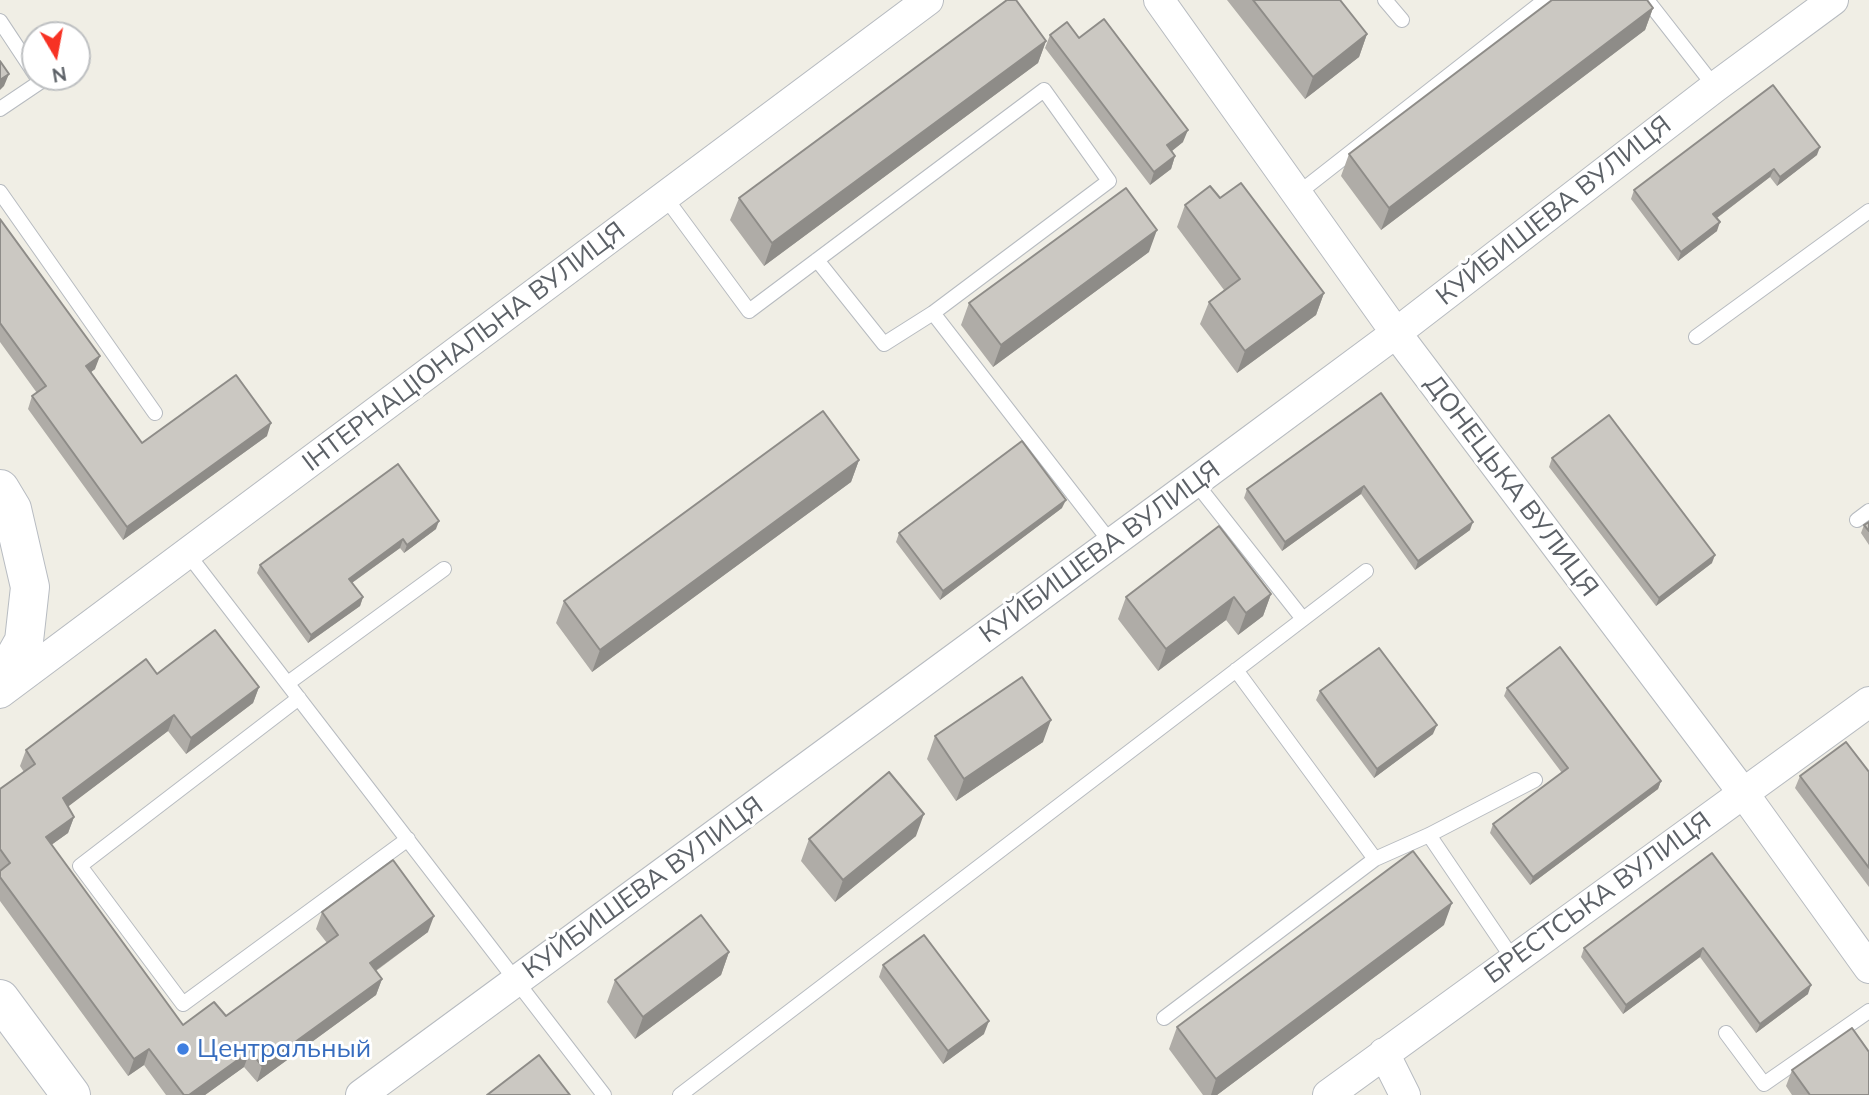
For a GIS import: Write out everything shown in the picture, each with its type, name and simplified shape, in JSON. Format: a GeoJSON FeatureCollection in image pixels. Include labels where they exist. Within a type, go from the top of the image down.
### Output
{"type":"FeatureCollection","features":[{"type":"Feature","properties":{"kind":"main road"},"geometry":{"type":"LineString","coordinates":[[0,489],[12,509],[30,587],[24,641],[0,684]]}},
{"type":"Feature","properties":{"kind":"main road"},"geometry":{"type":"LineString","coordinates":[[0,999],[71,1095]]}},
{"type":"Feature","properties":{"kind":"street","name":"ІНТЕРНАЦІОНАЛЬНА ВУЛИЦЯ"},"geometry":{"type":"LineString","coordinates":[[0,693],[928,0]]}},
{"type":"Feature","properties":{"kind":"street","name":"ДОНЕЦЬКА ВУЛИЦЯ"},"geometry":{"type":"LineString","coordinates":[[1159,0],[1396,333],[1744,794],[1869,968]]}},
{"type":"Feature","properties":{"kind":"street","name":"КУЙБИШЕВА ВУЛИЦЯ"},"geometry":{"type":"LineString","coordinates":[[361,1095],[1396,333],[1715,87],[1833,0]]}},
{"type":"Feature","properties":{"kind":"street","name":"БРЕСТСЬКА ВУЛИЦЯ"},"geometry":{"type":"LineString","coordinates":[[1328,1095],[1869,702]]}},
{"type":"Feature","properties":{"kind":"street"},"geometry":{"type":"LineString","coordinates":[[1384,1053],[1405,1095]]}},
{"type":"Feature","properties":{"kind":"lane"},"geometry":{"type":"LineString","coordinates":[[1385,0],[1402,20]]}},
{"type":"Feature","properties":{"kind":"lane"},"geometry":{"type":"LineString","coordinates":[[1296,195],[1545,0]]}},
{"type":"Feature","properties":{"kind":"lane"},"geometry":{"type":"LineString","coordinates":[[1647,0],[1715,87]]}},
{"type":"Feature","properties":{"kind":"lane"},"geometry":{"type":"LineString","coordinates":[[0,21],[21,53]]}},
{"type":"Feature","properties":{"kind":"lane"},"geometry":{"type":"LineString","coordinates":[[665,197],[749,311],[817,260],[1044,90],[1110,181],[933,313],[884,344],[817,260]]}},
{"type":"Feature","properties":{"kind":"lane"},"geometry":{"type":"LineString","coordinates":[[0,109],[27,91]]}},
{"type":"Feature","properties":{"kind":"lane"},"geometry":{"type":"LineString","coordinates":[[0,192],[53,279],[155,413]]}},
{"type":"Feature","properties":{"kind":"lane"},"geometry":{"type":"LineString","coordinates":[[1696,337],[1869,211]]}},
{"type":"Feature","properties":{"kind":"lane"},"geometry":{"type":"LineString","coordinates":[[933,313],[1112,544]]}},
{"type":"Feature","properties":{"kind":"lane"},"geometry":{"type":"LineString","coordinates":[[1195,482],[1303,619]]}},
{"type":"Feature","properties":{"kind":"lane"},"geometry":{"type":"LineString","coordinates":[[1857,520],[1869,511]]}},
{"type":"Feature","properties":{"kind":"lane"},"geometry":{"type":"LineString","coordinates":[[187,554],[604,1095]]}},
{"type":"Feature","properties":{"kind":"lane"},"geometry":{"type":"LineString","coordinates":[[288,683],[444,569]]}},
{"type":"Feature","properties":{"kind":"lane"},"geometry":{"type":"LineString","coordinates":[[680,1095],[1366,571]]}},
{"type":"Feature","properties":{"kind":"lane"},"geometry":{"type":"LineString","coordinates":[[1237,670],[1375,859]]}},
{"type":"Feature","properties":{"kind":"lane"},"geometry":{"type":"LineString","coordinates":[[299,698],[79,866],[183,1004],[408,839]]}},
{"type":"Feature","properties":{"kind":"lane"},"geometry":{"type":"LineString","coordinates":[[1164,1018],[1375,859],[1429,835],[1535,780]]}},
{"type":"Feature","properties":{"kind":"lane"},"geometry":{"type":"LineString","coordinates":[[1429,835],[1513,959]]}},
{"type":"Feature","properties":{"kind":"lane"},"geometry":{"type":"LineString","coordinates":[[1726,1033],[1764,1084],[1869,1011]]}},
{"type":"Feature","properties":{"kind":"building"},"geometry":{"type":"Polygon","coordinates":[[[1007,0],[1016,0],[1046,41],[772,243],[739,198],[1007,0]]]}},
{"type":"Feature","properties":{"kind":"building"},"geometry":{"type":"Polygon","coordinates":[[[1253,0],[1340,0],[1367,34],[1313,77],[1253,0]]]}},
{"type":"Feature","properties":{"kind":"building"},"geometry":{"type":"Polygon","coordinates":[[[1552,0],[1647,0],[1653,8],[1389,208],[1349,154],[1552,0]]]}},
{"type":"Feature","properties":{"kind":"building"},"geometry":{"type":"Polygon","coordinates":[[[1104,19],[1188,130],[1167,145],[1175,156],[1154,172],[1050,35],[1067,22],[1079,38],[1104,19]]]}},
{"type":"Feature","properties":{"kind":"building"},"geometry":{"type":"Polygon","coordinates":[[[0,61],[9,74],[0,80],[0,61]]]}},
{"type":"Feature","properties":{"kind":"building"},"geometry":{"type":"Polygon","coordinates":[[[1773,85],[1820,147],[1780,177],[1774,169],[1713,214],[1720,222],[1681,252],[1634,190],[1773,85]]]}},
{"type":"Feature","properties":{"kind":"building"},"geometry":{"type":"Polygon","coordinates":[[[1241,183],[1324,293],[1245,351],[1209,302],[1240,279],[1185,205],[1210,186],[1220,198],[1241,183]]]}},
{"type":"Feature","properties":{"kind":"building"},"geometry":{"type":"Polygon","coordinates":[[[1126,188],[1157,230],[1001,345],[969,303],[1126,188]]]}},
{"type":"Feature","properties":{"kind":"building"},"geometry":{"type":"Polygon","coordinates":[[[0,219],[100,356],[86,366],[142,443],[236,375],[271,423],[127,527],[32,396],[46,386],[0,323],[0,219]]]}},
{"type":"Feature","properties":{"kind":"building"},"geometry":{"type":"Polygon","coordinates":[[[1381,393],[1473,522],[1418,561],[1364,486],[1285,542],[1247,489],[1381,393]]]}},
{"type":"Feature","properties":{"kind":"building"},"geometry":{"type":"Polygon","coordinates":[[[823,411],[859,460],[600,650],[564,601],[823,411]]]}},
{"type":"Feature","properties":{"kind":"building"},"geometry":{"type":"Polygon","coordinates":[[[1609,415],[1715,555],[1659,598],[1552,458],[1609,415]]]}},
{"type":"Feature","properties":{"kind":"building"},"geometry":{"type":"Polygon","coordinates":[[[1022,441],[1066,500],[943,591],[899,533],[1022,441]]]}},
{"type":"Feature","properties":{"kind":"building"},"geometry":{"type":"Polygon","coordinates":[[[398,464],[439,521],[407,545],[403,539],[349,579],[363,597],[311,635],[260,565],[398,464]]]}},
{"type":"Feature","properties":{"kind":"building"},"geometry":{"type":"Polygon","coordinates":[[[1219,526],[1271,594],[1246,613],[1234,597],[1166,649],[1126,597],[1219,526]]]}},
{"type":"Feature","properties":{"kind":"building"},"geometry":{"type":"Polygon","coordinates":[[[215,630],[259,687],[191,738],[174,715],[63,798],[74,817],[46,837],[183,1025],[214,1002],[226,1016],[338,935],[322,912],[393,860],[434,916],[370,963],[382,979],[262,1066],[250,1051],[189,1095],[184,1095],[149,1049],[134,1059],[0,877],[0,871],[10,863],[0,849],[0,789],[35,764],[26,750],[146,659],[157,674],[215,630]]]}},
{"type":"Feature","properties":{"kind":"building"},"geometry":{"type":"Polygon","coordinates":[[[1560,647],[1661,781],[1533,877],[1493,824],[1568,768],[1507,688],[1560,647]]]}},
{"type":"Feature","properties":{"kind":"building"},"geometry":{"type":"Polygon","coordinates":[[[1379,648],[1437,725],[1377,769],[1320,691],[1379,648]]]}},
{"type":"Feature","properties":{"kind":"building"},"geometry":{"type":"Polygon","coordinates":[[[1022,677],[1051,720],[964,779],[935,736],[1022,677]]]}},
{"type":"Feature","properties":{"kind":"building"},"geometry":{"type":"Polygon","coordinates":[[[1846,742],[1869,772],[1869,868],[1800,776],[1846,742]]]}},
{"type":"Feature","properties":{"kind":"building"},"geometry":{"type":"Polygon","coordinates":[[[889,772],[924,814],[843,880],[809,839],[889,772]]]}},
{"type":"Feature","properties":{"kind":"building"},"geometry":{"type":"Polygon","coordinates":[[[1413,851],[1452,903],[1216,1079],[1177,1027],[1413,851]]]}},
{"type":"Feature","properties":{"kind":"building"},"geometry":{"type":"Polygon","coordinates":[[[1712,853],[1811,985],[1760,1024],[1703,948],[1626,1005],[1584,948],[1712,853]]]}},
{"type":"Feature","properties":{"kind":"building"},"geometry":{"type":"Polygon","coordinates":[[[701,915],[729,952],[643,1017],[615,980],[701,915]]]}},
{"type":"Feature","properties":{"kind":"building"},"geometry":{"type":"Polygon","coordinates":[[[924,935],[989,1021],[948,1051],[883,965],[924,935]]]}},
{"type":"Feature","properties":{"kind":"building"},"geometry":{"type":"Polygon","coordinates":[[[1852,1028],[1869,1052],[1869,1095],[1810,1095],[1792,1070],[1852,1028]]]}},
{"type":"Feature","properties":{"kind":"building"},"geometry":{"type":"Polygon","coordinates":[[[539,1055],[570,1095],[487,1095],[539,1055]]]}},
{"type":"Feature","properties":{"kind":"place","name":"Центральный"},"geometry":{"type":"Point","coordinates":[183,1049]}}]}
